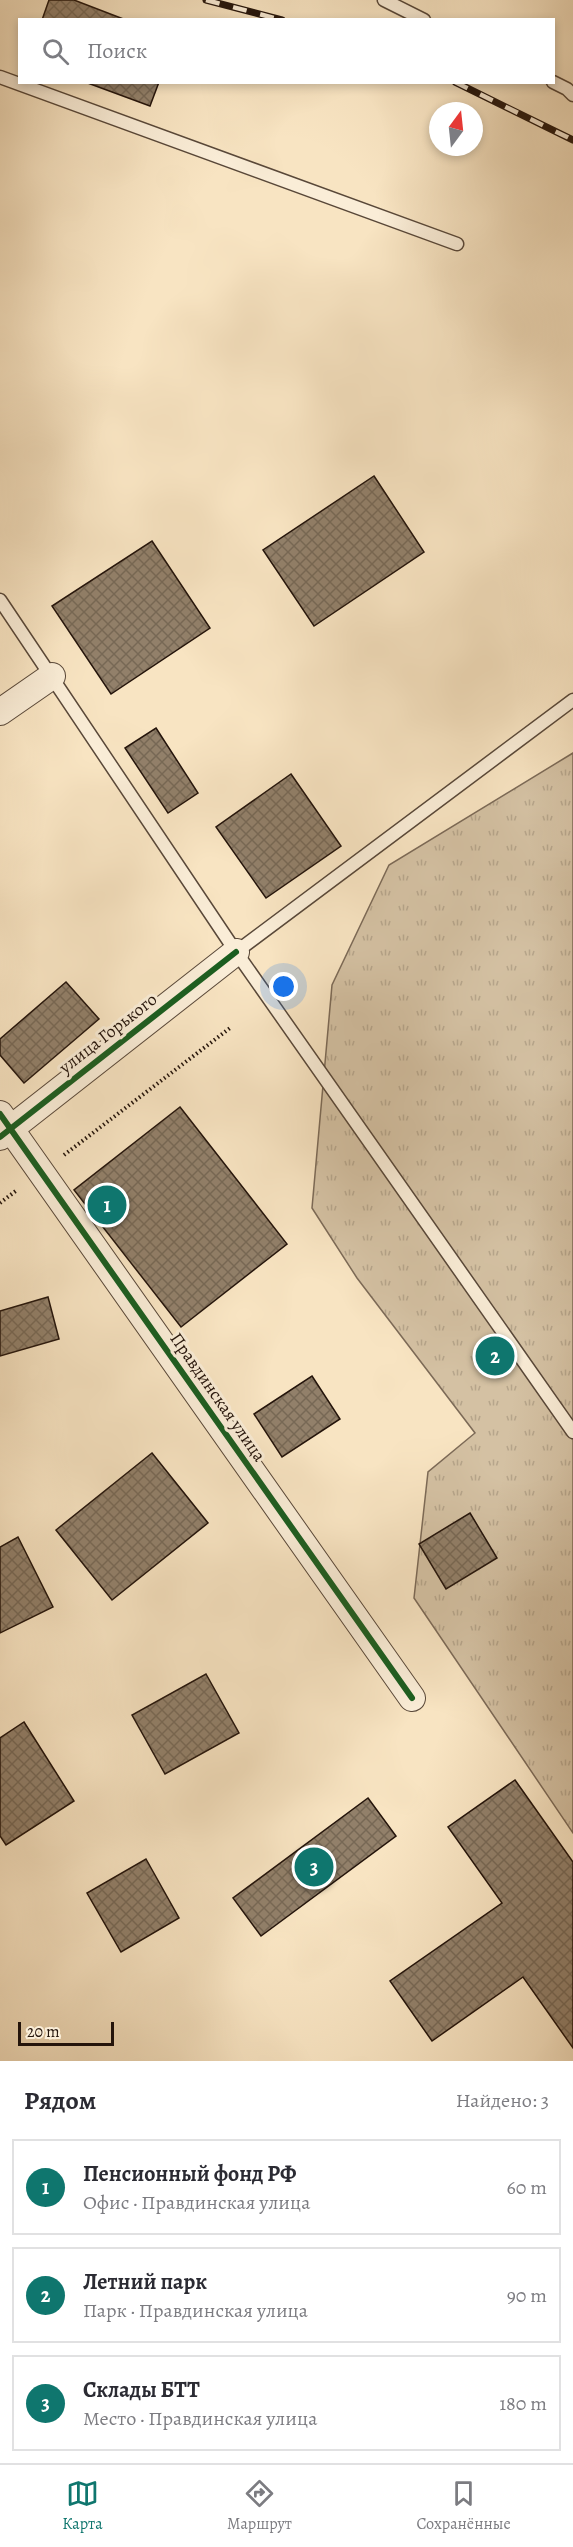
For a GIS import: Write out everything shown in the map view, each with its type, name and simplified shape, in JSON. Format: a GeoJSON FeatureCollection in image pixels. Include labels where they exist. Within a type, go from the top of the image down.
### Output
{"type":"FeatureCollection","features":[{"type":"Feature","properties":{"kind":"street"},"geometry":{"type":"LineString","coordinates":[[0,712],[52,676]]}},
{"type":"Feature","properties":{"kind":"street","name":"улица Горького"},"geometry":{"type":"LineString","coordinates":[[4,1126],[236,952]]}},
{"type":"Feature","properties":{"kind":"street","name":"Правдинская улица"},"geometry":{"type":"LineString","coordinates":[[4,1126],[41,1172],[412,1698]]}},
{"type":"Feature","properties":{"kind":"lane"},"geometry":{"type":"LineString","coordinates":[[384,0],[420,18]]}},
{"type":"Feature","properties":{"kind":"lane"},"geometry":{"type":"LineString","coordinates":[[0,77],[18,84]]}},
{"type":"Feature","properties":{"kind":"lane"},"geometry":{"type":"LineString","coordinates":[[555,83],[573,95]]}},
{"type":"Feature","properties":{"kind":"lane"},"geometry":{"type":"LineString","coordinates":[[19,84],[457,244]]}},
{"type":"Feature","properties":{"kind":"lane"},"geometry":{"type":"LineString","coordinates":[[0,600],[236,952],[573,1432]]}},
{"type":"Feature","properties":{"kind":"lane"},"geometry":{"type":"LineString","coordinates":[[236,952],[573,700]]}},
{"type":"Feature","properties":{"kind":"path"},"geometry":{"type":"LineString","coordinates":[[0,1203],[230,1028]]}},
{"type":"Feature","properties":{"kind":"green space"},"geometry":{"type":"Polygon","coordinates":[[[573,753],[573,1833],[414,1598],[428,1472],[475,1433],[357,1278],[312,1208],[332,985],[389,865],[573,753]]]}},
{"type":"Feature","properties":{"kind":"building"},"geometry":{"type":"Polygon","coordinates":[[[49,0],[74,0],[121,18],[43,18],[49,0]]]}},
{"type":"Feature","properties":{"kind":"building"},"geometry":{"type":"Polygon","coordinates":[[[90,84],[158,84],[150,106],[90,84]]]}},
{"type":"Feature","properties":{"kind":"building"},"geometry":{"type":"Polygon","coordinates":[[[374,476],[424,552],[314,626],[263,550],[374,476]]]}},
{"type":"Feature","properties":{"kind":"building"},"geometry":{"type":"Polygon","coordinates":[[[152,541],[210,628],[111,694],[52,606],[152,541]]]}},
{"type":"Feature","properties":{"kind":"building"},"geometry":{"type":"Polygon","coordinates":[[[156,728],[198,793],[168,813],[125,748],[156,728]]]}},
{"type":"Feature","properties":{"kind":"building"},"geometry":{"type":"Polygon","coordinates":[[[291,774],[341,846],[266,898],[216,827],[291,774]]]}},
{"type":"Feature","properties":{"kind":"building"},"geometry":{"type":"Polygon","coordinates":[[[66,982],[99,1019],[24,1083],[0,1055],[0,1039],[66,982]]]}},
{"type":"Feature","properties":{"kind":"building"},"geometry":{"type":"Polygon","coordinates":[[[180,1107],[287,1244],[181,1327],[74,1190],[180,1107]]]}},
{"type":"Feature","properties":{"kind":"building"},"geometry":{"type":"Polygon","coordinates":[[[48,1297],[59,1339],[0,1356],[0,1311],[48,1297]]]}},
{"type":"Feature","properties":{"kind":"building"},"geometry":{"type":"Polygon","coordinates":[[[312,1376],[340,1419],[282,1457],[254,1414],[312,1376]]]}},
{"type":"Feature","properties":{"kind":"building"},"geometry":{"type":"Polygon","coordinates":[[[152,1453],[208,1523],[112,1600],[56,1530],[152,1453]]]}},
{"type":"Feature","properties":{"kind":"building"},"geometry":{"type":"Polygon","coordinates":[[[470,1513],[497,1558],[446,1589],[419,1544],[470,1513]]]}},
{"type":"Feature","properties":{"kind":"building"},"geometry":{"type":"Polygon","coordinates":[[[18,1537],[53,1607],[0,1633],[0,1547],[18,1537]]]}},
{"type":"Feature","properties":{"kind":"building"},"geometry":{"type":"Polygon","coordinates":[[[206,1674],[239,1733],[165,1774],[132,1715],[206,1674]]]}},
{"type":"Feature","properties":{"kind":"building"},"geometry":{"type":"Polygon","coordinates":[[[24,1722],[74,1801],[6,1845],[0,1836],[0,1738],[24,1722]]]}},
{"type":"Feature","properties":{"kind":"building"},"geometry":{"type":"Polygon","coordinates":[[[515,1780],[573,1862],[573,2048],[523,1977],[432,2041],[390,1981],[502,1903],[448,1827],[515,1780]]]}},
{"type":"Feature","properties":{"kind":"building"},"geometry":{"type":"Polygon","coordinates":[[[368,1798],[396,1836],[261,1936],[233,1898],[368,1798]]]}},
{"type":"Feature","properties":{"kind":"building"},"geometry":{"type":"Polygon","coordinates":[[[146,1859],[179,1918],[121,1952],[87,1893],[146,1859]]]}},
{"type":"Feature","properties":{"kind":"railway"},"geometry":{"type":"LineString","coordinates":[[206,0],[274,18]]}},
{"type":"Feature","properties":{"kind":"railway"},"geometry":{"type":"LineString","coordinates":[[459,84],[573,140]]}},
{"type":"Feature","properties":{"kind":"cycle path"},"geometry":{"type":"LineString","coordinates":[[0,1137],[236,952]]}},
{"type":"Feature","properties":{"kind":"cycle path"},"geometry":{"type":"LineString","coordinates":[[0,1114],[412,1698]]}},
{"type":"Feature","properties":{"kind":"place","name":"Пенсионный фонд РФ"},"geometry":{"type":"Point","coordinates":[107,1205]}},
{"type":"Feature","properties":{"kind":"place","name":"Летний парк"},"geometry":{"type":"Point","coordinates":[495,1356]}},
{"type":"Feature","properties":{"kind":"place","name":"Склады БТТ"},"geometry":{"type":"Point","coordinates":[314,1867]}}]}
